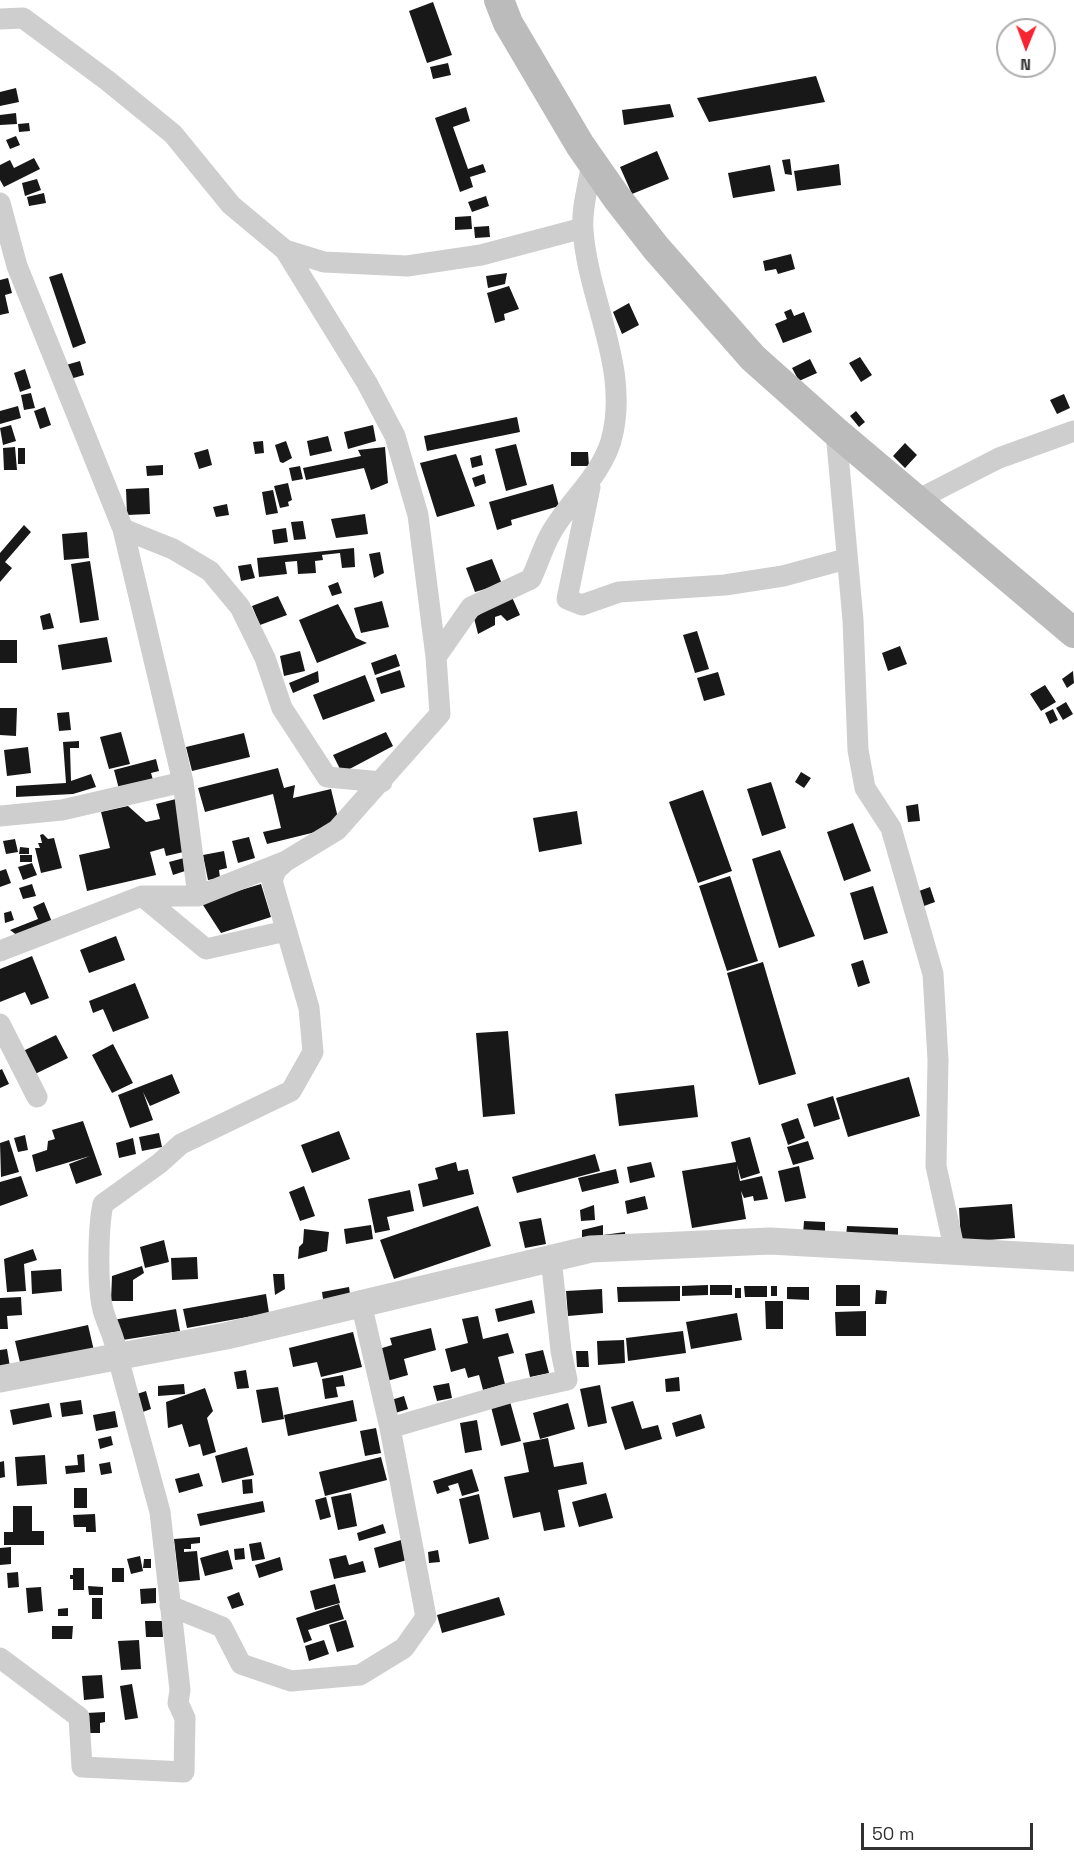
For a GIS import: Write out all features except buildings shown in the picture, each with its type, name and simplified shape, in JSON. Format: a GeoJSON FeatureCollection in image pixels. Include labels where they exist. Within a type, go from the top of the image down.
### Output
{"type":"FeatureCollection","features":[{"type":"Feature","properties":{"kind":"main road"},"geometry":{"type":"LineString","coordinates":[[498,0],[508,23],[592,162],[656,248],[753,358],[836,432],[1074,633]]}},
{"type":"Feature","properties":{"kind":"street"},"geometry":{"type":"LineString","coordinates":[[0,19],[23,18],[117,88],[173,134],[231,205],[285,250],[367,384],[394,436],[418,515],[436,657],[440,714],[337,830],[286,861],[198,896],[142,896],[0,951]]}},
{"type":"Feature","properties":{"kind":"street"},"geometry":{"type":"LineString","coordinates":[[436,657],[471,607],[531,579],[552,532],[591,481],[611,441],[616,394],[613,356],[596,302],[583,228],[592,162]]}},
{"type":"Feature","properties":{"kind":"street"},"geometry":{"type":"LineString","coordinates":[[0,203],[17,266],[123,529],[183,782],[198,896]]}},
{"type":"Feature","properties":{"kind":"street"},"geometry":{"type":"LineString","coordinates":[[285,250],[324,262],[407,266],[482,255],[583,228]]}},
{"type":"Feature","properties":{"kind":"street"},"geometry":{"type":"LineString","coordinates":[[917,500],[999,458],[1074,431]]}},
{"type":"Feature","properties":{"kind":"street"},"geometry":{"type":"LineString","coordinates":[[836,432],[853,620],[858,750],[865,788],[891,828],[933,974],[938,1060],[936,1166],[955,1252]]}},
{"type":"Feature","properties":{"kind":"street"},"geometry":{"type":"LineString","coordinates":[[591,481],[567,599],[582,605],[619,592],[725,585],[783,576],[846,559]]}},
{"type":"Feature","properties":{"kind":"street"},"geometry":{"type":"LineString","coordinates":[[123,529],[173,549],[210,571],[218,580],[240,608],[265,658],[282,708],[327,777],[382,782]]}},
{"type":"Feature","properties":{"kind":"street"},"geometry":{"type":"LineString","coordinates":[[0,816],[62,810],[183,782]]}},
{"type":"Feature","properties":{"kind":"street"},"geometry":{"type":"LineString","coordinates":[[0,1658],[79,1717],[82,1767],[184,1772],[185,1718],[178,1703],[180,1690],[160,1512],[118,1358],[116,1341],[103,1309],[98,1226],[103,1204],[160,1163],[181,1144],[291,1091],[313,1052],[309,1008],[272,880],[276,870],[286,861]]}},
{"type":"Feature","properties":{"kind":"street"},"geometry":{"type":"LineString","coordinates":[[142,896],[206,950],[286,931]]}},
{"type":"Feature","properties":{"kind":"street"},"geometry":{"type":"LineString","coordinates":[[0,1024],[37,1097]]}},
{"type":"Feature","properties":{"kind":"street"},"geometry":{"type":"LineString","coordinates":[[0,1379],[226,1336],[591,1249],[770,1241],[1074,1258]]}},
{"type":"Feature","properties":{"kind":"street"},"geometry":{"type":"LineString","coordinates":[[390,1428],[513,1392],[567,1380],[561,1352],[551,1258]]}},
{"type":"Feature","properties":{"kind":"street"},"geometry":{"type":"LineString","coordinates":[[170,1606],[222,1627],[241,1664],[291,1681],[360,1675],[404,1648],[426,1617],[390,1428],[361,1303]]}}]}
